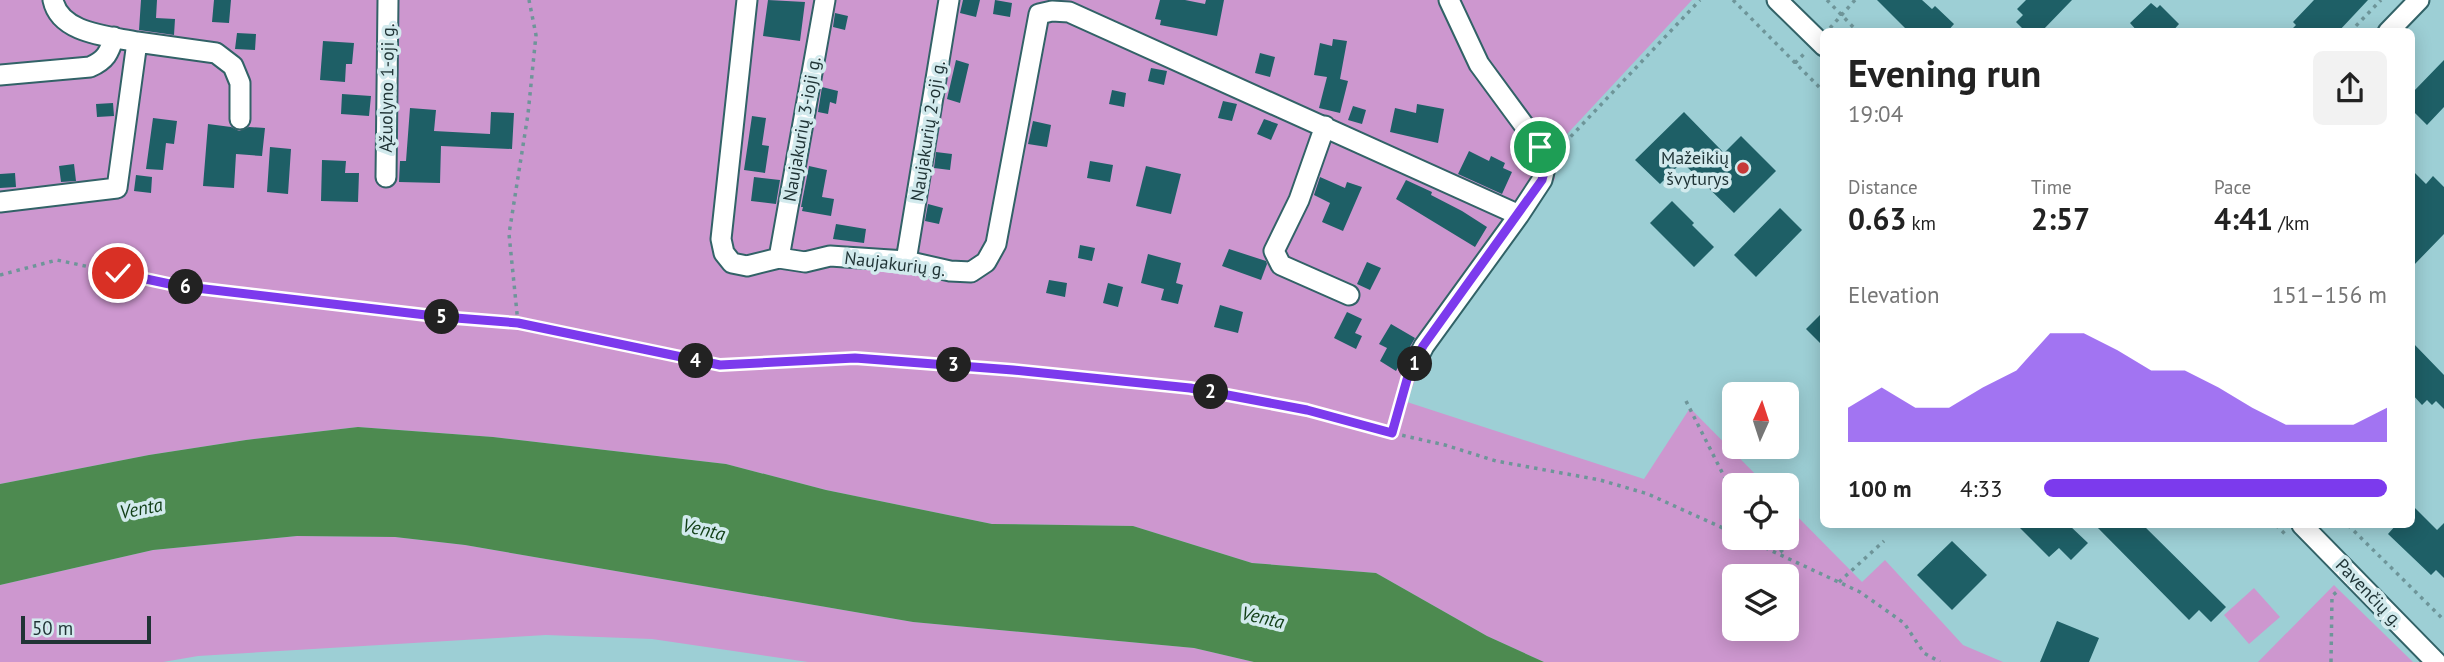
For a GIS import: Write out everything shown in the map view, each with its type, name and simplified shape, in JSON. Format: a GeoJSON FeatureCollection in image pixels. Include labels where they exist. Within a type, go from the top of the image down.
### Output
{"type":"FeatureCollection","features":[{"type":"Feature","properties":{"kind":"street"},"geometry":{"type":"LineString","coordinates":[[53,0],[54,8],[74,27],[137,42],[216,53],[233,66],[240,83],[240,119]]}},
{"type":"Feature","properties":{"kind":"street","name":"Ąžuolyno 1-oji g."},"geometry":{"type":"LineString","coordinates":[[386,177],[388,0]]}},
{"type":"Feature","properties":{"kind":"street","name":"Naujakurių g."},"geometry":{"type":"LineString","coordinates":[[747,0],[721,239],[724,253],[732,263],[747,266],[779,258],[805,262],[830,256],[906,261],[950,271],[971,272],[986,262],[996,244],[1032,7],[1052,11],[1067,6],[1519,215]]}},
{"type":"Feature","properties":{"kind":"street","name":"Naujakurių 3-ioji g."},"geometry":{"type":"LineString","coordinates":[[779,258],[825,0]]}},
{"type":"Feature","properties":{"kind":"street","name":"Naujakurių 2-oji g."},"geometry":{"type":"LineString","coordinates":[[906,261],[949,0]]}},
{"type":"Feature","properties":{"kind":"street"},"geometry":{"type":"LineString","coordinates":[[1412,369],[1423,346],[1542,180],[1546,164],[1540,147],[1479,64],[1449,0]]}},
{"type":"Feature","properties":{"kind":"street"},"geometry":{"type":"LineString","coordinates":[[1777,0],[1820,42]]}},
{"type":"Feature","properties":{"kind":"street"},"geometry":{"type":"LineString","coordinates":[[2392,28],[2419,0]]}},
{"type":"Feature","properties":{"kind":"street"},"geometry":{"type":"LineString","coordinates":[[0,75],[90,67],[102,62],[109,53],[114,37]]}},
{"type":"Feature","properties":{"kind":"street"},"geometry":{"type":"LineString","coordinates":[[0,202],[117,188],[137,42]]}},
{"type":"Feature","properties":{"kind":"street"},"geometry":{"type":"LineString","coordinates":[[1325,126],[1299,200],[1274,251],[1281,265],[1349,295]]}},
{"type":"Feature","properties":{"kind":"street","name":"Pavenčių g."},"geometry":{"type":"LineString","coordinates":[[2305,528],[2436,662]]}},
{"type":"Feature","properties":{"kind":"path"},"geometry":{"type":"LineString","coordinates":[[518,323],[509,234],[528,114],[536,36],[529,0]]}},
{"type":"Feature","properties":{"kind":"path"},"geometry":{"type":"LineString","coordinates":[[1546,164],[1700,0]]}},
{"type":"Feature","properties":{"kind":"path"},"geometry":{"type":"LineString","coordinates":[[1732,0],[1820,88]]}},
{"type":"Feature","properties":{"kind":"path"},"geometry":{"type":"LineString","coordinates":[[1827,0],[1854,28]]}},
{"type":"Feature","properties":{"kind":"path"},"geometry":{"type":"LineString","coordinates":[[1830,28],[1855,0]]}},
{"type":"Feature","properties":{"kind":"path"},"geometry":{"type":"LineString","coordinates":[[2354,28],[2381,0]]}},
{"type":"Feature","properties":{"kind":"path"},"geometry":{"type":"LineString","coordinates":[[0,275],[57,260],[179,286],[443,317],[518,323],[720,365],[855,358],[1013,370],[1190,388],[1307,410],[1445,445],[1496,461],[1600,480],[1648,494],[1722,528]]}},
{"type":"Feature","properties":{"kind":"path"},"geometry":{"type":"LineString","coordinates":[[1392,433],[1412,369]]}},
{"type":"Feature","properties":{"kind":"path"},"geometry":{"type":"LineString","coordinates":[[1686,401],[1722,473]]}},
{"type":"Feature","properties":{"kind":"path"},"geometry":{"type":"LineString","coordinates":[[2351,528],[2444,620]]}},
{"type":"Feature","properties":{"kind":"path"},"geometry":{"type":"LineString","coordinates":[[1839,582],[1884,541]]}},
{"type":"Feature","properties":{"kind":"path"},"geometry":{"type":"LineString","coordinates":[[1770,550],[1860,592],[1904,623],[1924,653],[1940,662]]}},
{"type":"Feature","properties":{"kind":"path"},"geometry":{"type":"LineString","coordinates":[[1780,550],[1787,558]]}},
{"type":"Feature","properties":{"kind":"path"},"geometry":{"type":"LineString","coordinates":[[2331,662],[2332,596],[2339,590]]}},
{"type":"Feature","properties":{"kind":"shaded area"},"geometry":{"type":"Polygon","coordinates":[[[0,0],[1692,0],[1555,147],[1555,179],[1435,345],[1416,377],[1407,402],[1644,479],[1690,408],[1722,440],[1722,459],[1740,459],[1754,473],[1722,473],[1722,550],[1799,550],[1799,518],[1862,582],[1885,560],[1963,645],[2003,662],[1544,662],[1487,636],[1376,573],[1252,563],[1133,526],[992,524],[826,490],[726,464],[493,437],[358,427],[149,455],[0,484],[0,0]]]}},
{"type":"Feature","properties":{"kind":"shaded area"},"geometry":{"type":"Polygon","coordinates":[[[297,536],[395,537],[465,545],[913,622],[1194,648],[1254,662],[808,662],[652,639],[546,635],[198,656],[163,662],[0,662],[0,585],[153,550],[297,536]]]}},
{"type":"Feature","properties":{"kind":"shaded area"},"geometry":{"type":"Polygon","coordinates":[[[2334,585],[2339,590],[2413,662],[2258,662],[2334,585]]]}},
{"type":"Feature","properties":{"kind":"shaded area"},"geometry":{"type":"Polygon","coordinates":[[[2254,588],[2280,617],[2249,644],[2224,615],[2254,588]]]}},
{"type":"Feature","properties":{"kind":"water","name":"Venta"},"geometry":{"type":"Polygon","coordinates":[[[358,427],[493,437],[726,464],[826,490],[992,524],[1133,526],[1252,563],[1376,573],[1487,636],[1544,662],[1254,662],[1194,648],[913,622],[465,545],[395,537],[297,536],[153,550],[0,585],[0,484],[149,455],[358,427]]]}},
{"type":"Feature","properties":{"kind":"building"},"geometry":{"type":"Polygon","coordinates":[[[141,0],[157,0],[156,18],[175,19],[174,35],[139,30],[141,0]]]}},
{"type":"Feature","properties":{"kind":"building"},"geometry":{"type":"Polygon","coordinates":[[[214,0],[231,0],[229,23],[212,22],[214,0]]]}},
{"type":"Feature","properties":{"kind":"building"},"geometry":{"type":"Polygon","coordinates":[[[768,0],[805,2],[800,41],[763,36],[768,0]]]}},
{"type":"Feature","properties":{"kind":"building"},"geometry":{"type":"Polygon","coordinates":[[[963,0],[980,0],[976,17],[960,13],[963,0]]]}},
{"type":"Feature","properties":{"kind":"building"},"geometry":{"type":"Polygon","coordinates":[[[995,0],[1012,3],[1010,17],[993,14],[995,0]]]}},
{"type":"Feature","properties":{"kind":"building"},"geometry":{"type":"Polygon","coordinates":[[[1160,0],[1185,0],[1205,4],[1206,0],[1224,0],[1217,36],[1160,25],[1161,20],[1155,19],[1160,0]]]}},
{"type":"Feature","properties":{"kind":"building"},"geometry":{"type":"Polygon","coordinates":[[[1877,0],[1922,0],[1932,9],[1935,6],[1954,24],[1950,28],[1905,28],[1877,0]]]}},
{"type":"Feature","properties":{"kind":"building"},"geometry":{"type":"Polygon","coordinates":[[[2026,0],[2072,0],[2045,28],[2022,28],[2016,22],[2023,15],[2017,9],[2026,0]]]}},
{"type":"Feature","properties":{"kind":"building"},"geometry":{"type":"Polygon","coordinates":[[[2314,0],[2368,0],[2342,28],[2293,28],[2296,25],[2293,22],[2314,0]]]}},
{"type":"Feature","properties":{"kind":"building"},"geometry":{"type":"Polygon","coordinates":[[[2151,3],[2157,8],[2160,5],[2179,24],[2176,28],[2134,28],[2130,23],[2151,3]]]}},
{"type":"Feature","properties":{"kind":"building"},"geometry":{"type":"Polygon","coordinates":[[[835,13],[848,16],[845,30],[833,27],[835,13]]]}},
{"type":"Feature","properties":{"kind":"building"},"geometry":{"type":"Polygon","coordinates":[[[237,33],[256,34],[255,50],[235,49],[237,33]]]}},
{"type":"Feature","properties":{"kind":"building"},"geometry":{"type":"Polygon","coordinates":[[[1333,39],[1347,41],[1340,79],[1348,81],[1340,113],[1319,108],[1327,77],[1314,75],[1320,43],[1332,46],[1333,39]]]}},
{"type":"Feature","properties":{"kind":"building"},"geometry":{"type":"Polygon","coordinates":[[[323,41],[354,43],[352,64],[346,64],[345,82],[320,80],[323,41]]]}},
{"type":"Feature","properties":{"kind":"building"},"geometry":{"type":"Polygon","coordinates":[[[1260,53],[1275,57],[1270,77],[1255,73],[1260,53]]]}},
{"type":"Feature","properties":{"kind":"building"},"geometry":{"type":"Polygon","coordinates":[[[956,60],[969,64],[960,103],[947,99],[956,60]]]}},
{"type":"Feature","properties":{"kind":"building"},"geometry":{"type":"Polygon","coordinates":[[[2444,60],[2444,107],[2427,125],[2415,113],[2415,90],[2444,60]]]}},
{"type":"Feature","properties":{"kind":"building"},"geometry":{"type":"Polygon","coordinates":[[[1151,68],[1167,71],[1164,85],[1148,81],[1151,68]]]}},
{"type":"Feature","properties":{"kind":"building"},"geometry":{"type":"Polygon","coordinates":[[[822,87],[838,91],[836,104],[830,102],[828,114],[818,112],[822,87]]]}},
{"type":"Feature","properties":{"kind":"building"},"geometry":{"type":"Polygon","coordinates":[[[1112,90],[1126,93],[1124,107],[1109,104],[1112,90]]]}},
{"type":"Feature","properties":{"kind":"building"},"geometry":{"type":"Polygon","coordinates":[[[342,94],[371,96],[369,116],[341,114],[342,94]]]}},
{"type":"Feature","properties":{"kind":"building"},"geometry":{"type":"Polygon","coordinates":[[[1223,101],[1237,104],[1232,121],[1218,118],[1223,101]]]}},
{"type":"Feature","properties":{"kind":"building"},"geometry":{"type":"Polygon","coordinates":[[[113,103],[114,116],[97,117],[96,104],[113,103]]]}},
{"type":"Feature","properties":{"kind":"building"},"geometry":{"type":"Polygon","coordinates":[[[1417,104],[1444,109],[1438,143],[1390,132],[1395,108],[1416,113],[1417,104]]]}},
{"type":"Feature","properties":{"kind":"building"},"geometry":{"type":"Polygon","coordinates":[[[1353,106],[1366,110],[1362,124],[1348,120],[1353,106]]]}},
{"type":"Feature","properties":{"kind":"building"},"geometry":{"type":"Polygon","coordinates":[[[410,108],[436,110],[434,131],[490,134],[491,112],[514,113],[512,149],[441,146],[440,183],[399,182],[400,161],[406,161],[410,108]]]}},
{"type":"Feature","properties":{"kind":"building"},"geometry":{"type":"Polygon","coordinates":[[[1684,112],[1724,153],[1741,136],[1776,171],[1734,213],[1682,162],[1660,184],[1635,160],[1684,112]]]}},
{"type":"Feature","properties":{"kind":"building"},"geometry":{"type":"Polygon","coordinates":[[[752,116],[766,118],[762,145],[769,146],[765,173],[744,170],[752,116]]]}},
{"type":"Feature","properties":{"kind":"building"},"geometry":{"type":"Polygon","coordinates":[[[153,118],[177,121],[174,144],[166,143],[163,170],[146,169],[153,118]]]}},
{"type":"Feature","properties":{"kind":"building"},"geometry":{"type":"Polygon","coordinates":[[[1264,119],[1278,124],[1271,140],[1257,134],[1264,119]]]}},
{"type":"Feature","properties":{"kind":"building"},"geometry":{"type":"Polygon","coordinates":[[[1033,121],[1051,125],[1047,147],[1028,144],[1033,121]]]}},
{"type":"Feature","properties":{"kind":"building"},"geometry":{"type":"Polygon","coordinates":[[[208,124],[231,127],[239,131],[249,127],[265,128],[262,156],[236,154],[234,188],[203,186],[208,124]]]}},
{"type":"Feature","properties":{"kind":"building"},"geometry":{"type":"Polygon","coordinates":[[[270,147],[291,149],[288,194],[267,192],[270,147]]]}},
{"type":"Feature","properties":{"kind":"building"},"geometry":{"type":"Polygon","coordinates":[[[1469,151],[1489,161],[1491,156],[1505,163],[1503,168],[1512,172],[1502,194],[1458,174],[1469,151]]]}},
{"type":"Feature","properties":{"kind":"building"},"geometry":{"type":"Polygon","coordinates":[[[936,152],[952,154],[950,170],[934,168],[936,152]]]}},
{"type":"Feature","properties":{"kind":"building"},"geometry":{"type":"Polygon","coordinates":[[[322,160],[346,161],[345,173],[359,173],[358,202],[321,201],[322,160]]]}},
{"type":"Feature","properties":{"kind":"building"},"geometry":{"type":"Polygon","coordinates":[[[1090,161],[1113,165],[1110,182],[1087,178],[1090,161]]]}},
{"type":"Feature","properties":{"kind":"building"},"geometry":{"type":"Polygon","coordinates":[[[74,164],[76,181],[61,182],[59,166],[74,164]]]}},
{"type":"Feature","properties":{"kind":"building"},"geometry":{"type":"Polygon","coordinates":[[[809,166],[827,170],[822,197],[834,199],[831,216],[802,211],[809,166]]]}},
{"type":"Feature","properties":{"kind":"building"},"geometry":{"type":"Polygon","coordinates":[[[1146,166],[1181,174],[1171,214],[1136,206],[1146,166]]]}},
{"type":"Feature","properties":{"kind":"building"},"geometry":{"type":"Polygon","coordinates":[[[15,173],[16,187],[0,188],[0,174],[15,173]]]}},
{"type":"Feature","properties":{"kind":"building"},"geometry":{"type":"Polygon","coordinates":[[[2415,173],[2426,184],[2433,176],[2444,187],[2444,234],[2415,264],[2415,173]]]}},
{"type":"Feature","properties":{"kind":"building"},"geometry":{"type":"Polygon","coordinates":[[[136,175],[152,177],[151,193],[134,191],[136,175]]]}},
{"type":"Feature","properties":{"kind":"building"},"geometry":{"type":"Polygon","coordinates":[[[754,177],[780,180],[776,204],[751,201],[754,177]]]}},
{"type":"Feature","properties":{"kind":"building"},"geometry":{"type":"Polygon","coordinates":[[[1320,177],[1345,188],[1347,182],[1362,187],[1343,231],[1322,222],[1330,203],[1314,195],[1320,177]]]}},
{"type":"Feature","properties":{"kind":"building"},"geometry":{"type":"Polygon","coordinates":[[[1406,180],[1432,192],[1431,195],[1487,227],[1475,247],[1396,199],[1406,180]]]}},
{"type":"Feature","properties":{"kind":"building"},"geometry":{"type":"Polygon","coordinates":[[[1672,201],[1714,247],[1694,267],[1650,223],[1672,201]]]}},
{"type":"Feature","properties":{"kind":"building"},"geometry":{"type":"Polygon","coordinates":[[[928,204],[943,208],[939,224],[925,221],[928,204]]]}},
{"type":"Feature","properties":{"kind":"building"},"geometry":{"type":"Polygon","coordinates":[[[1780,208],[1802,230],[1756,277],[1734,255],[1780,208]]]}},
{"type":"Feature","properties":{"kind":"building"},"geometry":{"type":"Polygon","coordinates":[[[836,224],[866,229],[864,243],[833,239],[836,224]]]}},
{"type":"Feature","properties":{"kind":"building"},"geometry":{"type":"Polygon","coordinates":[[[1080,245],[1095,248],[1092,261],[1078,258],[1080,245]]]}},
{"type":"Feature","properties":{"kind":"building"},"geometry":{"type":"Polygon","coordinates":[[[1229,249],[1266,261],[1261,280],[1222,266],[1229,249]]]}},
{"type":"Feature","properties":{"kind":"building"},"geometry":{"type":"Polygon","coordinates":[[[1148,254],[1181,263],[1176,283],[1183,285],[1178,304],[1161,300],[1164,289],[1141,283],[1148,254]]]}},
{"type":"Feature","properties":{"kind":"building"},"geometry":{"type":"Polygon","coordinates":[[[1367,262],[1381,268],[1370,290],[1357,284],[1367,262]]]}},
{"type":"Feature","properties":{"kind":"building"},"geometry":{"type":"Polygon","coordinates":[[[1049,280],[1067,283],[1065,297],[1046,293],[1049,280]]]}},
{"type":"Feature","properties":{"kind":"building"},"geometry":{"type":"Polygon","coordinates":[[[1108,283],[1123,287],[1118,307],[1103,303],[1108,283]]]}},
{"type":"Feature","properties":{"kind":"building"},"geometry":{"type":"Polygon","coordinates":[[[1220,305],[1243,312],[1238,333],[1214,327],[1220,305]]]}},
{"type":"Feature","properties":{"kind":"building"},"geometry":{"type":"Polygon","coordinates":[[[1347,312],[1362,319],[1355,333],[1362,336],[1356,349],[1334,338],[1347,312]]]}},
{"type":"Feature","properties":{"kind":"building"},"geometry":{"type":"Polygon","coordinates":[[[1820,315],[1820,343],[1806,329],[1820,315]]]}},
{"type":"Feature","properties":{"kind":"building"},"geometry":{"type":"Polygon","coordinates":[[[1391,324],[1415,338],[1396,371],[1380,361],[1387,348],[1379,344],[1391,324]]]}},
{"type":"Feature","properties":{"kind":"building"},"geometry":{"type":"Polygon","coordinates":[[[2415,345],[2444,375],[2444,409],[2436,401],[2432,405],[2427,400],[2422,405],[2415,397],[2415,345]]]}},
{"type":"Feature","properties":{"kind":"building"},"geometry":{"type":"Polygon","coordinates":[[[2415,508],[2437,530],[2444,523],[2444,578],[2436,570],[2431,575],[2388,534],[2393,528],[2415,528],[2415,508]]]}},
{"type":"Feature","properties":{"kind":"building"},"geometry":{"type":"Polygon","coordinates":[[[2020,528],[2072,528],[2088,543],[2071,560],[2059,548],[2049,557],[2020,528]]]}},
{"type":"Feature","properties":{"kind":"building"},"geometry":{"type":"Polygon","coordinates":[[[2098,528],[2146,528],[2226,607],[2211,622],[2199,610],[2189,620],[2098,528]]]}},
{"type":"Feature","properties":{"kind":"building"},"geometry":{"type":"Polygon","coordinates":[[[1952,541],[1987,575],[1952,610],[1917,575],[1952,541]]]}},
{"type":"Feature","properties":{"kind":"building"},"geometry":{"type":"Polygon","coordinates":[[[2057,621],[2099,638],[2089,662],[2040,662],[2057,621]]]}},
{"type":"Feature","properties":{"kind":"place","name":"Mažeikių švyturys"},"geometry":{"type":"Point","coordinates":[1743,168]}},
{"type":"Feature","properties":{"kind":"route"},"geometry":{"type":"LineString","coordinates":[[118,273],[179,286],[443,317],[518,323],[720,365],[855,358],[1013,370],[1190,388],[1307,410],[1392,433],[1408,376],[1423,346],[1542,180],[1546,164],[1540,147]]}}]}
